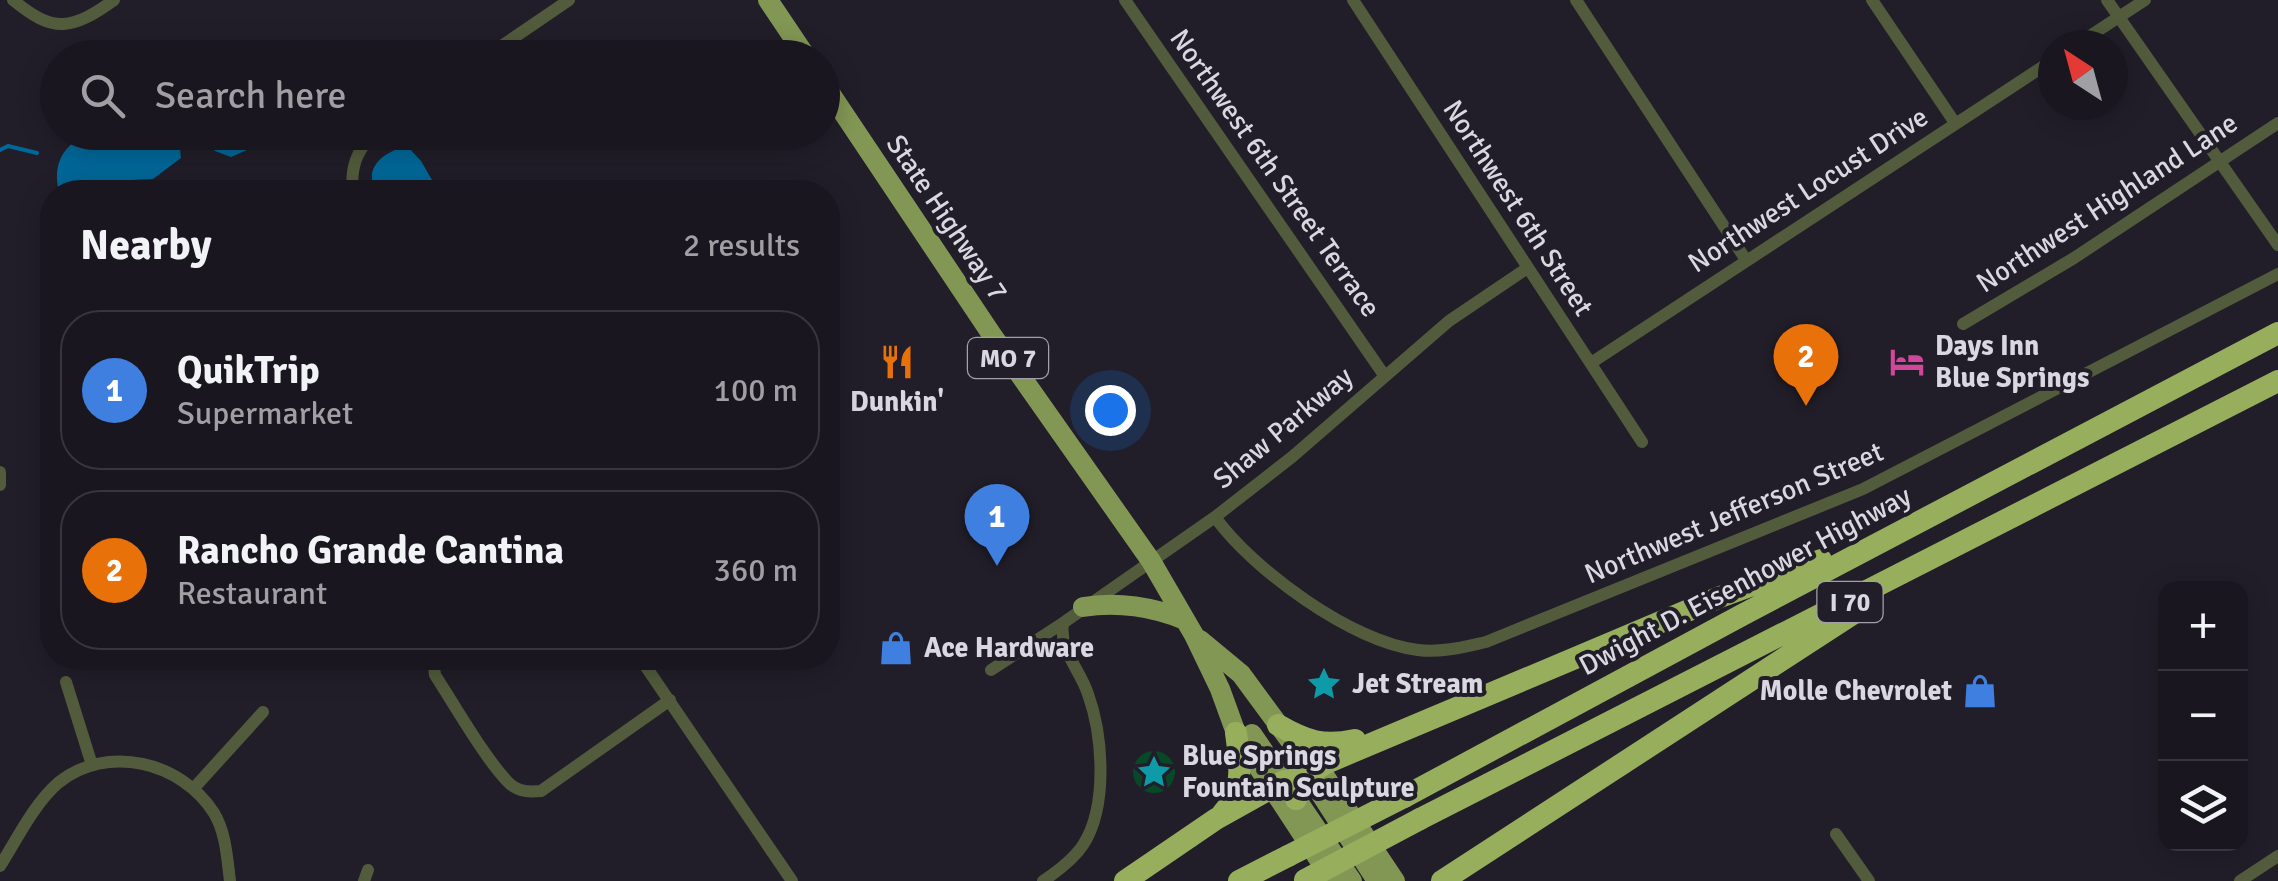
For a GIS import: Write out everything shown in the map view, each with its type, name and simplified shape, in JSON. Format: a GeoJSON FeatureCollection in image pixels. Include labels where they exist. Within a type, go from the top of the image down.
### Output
{"type":"FeatureCollection","features":[{"type":"Feature","properties":{"kind":"highway","name":"Dwight D. Eisenhower Highway"},"geometry":{"type":"LineString","coordinates":[[1239,881],[2278,333]]}},
{"type":"Feature","properties":{"kind":"highway","name":"I 70"},"geometry":{"type":"LineString","coordinates":[[1304,880],[2278,382]]}},
{"type":"Feature","properties":{"kind":"highway"},"geometry":{"type":"LineString","coordinates":[[1125,881],[1216,820],[1299,783],[1372,743],[1720,598],[1908,528]]}},
{"type":"Feature","properties":{"kind":"highway"},"geometry":{"type":"LineString","coordinates":[[1446,880],[1928,562]]}},
{"type":"Feature","properties":{"kind":"highway"},"geometry":{"type":"LineString","coordinates":[[1278,725],[1305,741],[1326,745],[1364,738],[1372,743]]}},
{"type":"Feature","properties":{"kind":"highway"},"geometry":{"type":"LineString","coordinates":[[1216,820],[1232,804],[1238,790],[1241,769],[1236,733]]}},
{"type":"Feature","properties":{"kind":"main road"},"geometry":{"type":"LineString","coordinates":[[768,0],[795,40]]}},
{"type":"Feature","properties":{"kind":"main road","name":"State Highway 7"},"geometry":{"type":"LineString","coordinates":[[840,108],[992,336],[1152,562],[1190,628]]}},
{"type":"Feature","properties":{"kind":"main road"},"geometry":{"type":"LineString","coordinates":[[1083,607],[1114,604],[1163,612],[1190,628]]}},
{"type":"Feature","properties":{"kind":"main road","name":"MO 7"},"geometry":{"type":"LineString","coordinates":[[1190,628],[1220,689],[1236,733],[1299,783],[1395,881]]}},
{"type":"Feature","properties":{"kind":"main road","name":"MO 7"},"geometry":{"type":"LineString","coordinates":[[1190,628],[1241,674],[1297,750],[1299,783],[1333,881]]}},
{"type":"Feature","properties":{"kind":"main road","name":"MO 7"},"geometry":{"type":"LineString","coordinates":[[1220,689],[1376,881]]}},
{"type":"Feature","properties":{"kind":"main road","name":"MO 7"},"geometry":{"type":"LineString","coordinates":[[1299,783],[1352,881]]}},
{"type":"Feature","properties":{"kind":"street"},"geometry":{"type":"LineString","coordinates":[[13,0],[41,22],[70,24],[93,15],[114,0]]}},
{"type":"Feature","properties":{"kind":"street"},"geometry":{"type":"LineString","coordinates":[[510,40],[569,0]]}},
{"type":"Feature","properties":{"kind":"street","name":"Northwest 6th Street Terrace"},"geometry":{"type":"LineString","coordinates":[[1125,0],[1384,375]]}},
{"type":"Feature","properties":{"kind":"street","name":"Northwest 6th Street"},"geometry":{"type":"LineString","coordinates":[[1353,0],[1642,442]]}},
{"type":"Feature","properties":{"kind":"street"},"geometry":{"type":"LineString","coordinates":[[1576,0],[1746,260]]}},
{"type":"Feature","properties":{"kind":"street"},"geometry":{"type":"LineString","coordinates":[[1872,0],[1955,123]]}},
{"type":"Feature","properties":{"kind":"street"},"geometry":{"type":"LineString","coordinates":[[2107,0],[2278,245]]}},
{"type":"Feature","properties":{"kind":"street"},"geometry":{"type":"LineString","coordinates":[[2099,30],[2145,0]]}},
{"type":"Feature","properties":{"kind":"street","name":"Northwest Locust Drive"},"geometry":{"type":"LineString","coordinates":[[1591,363],[2038,70]]}},
{"type":"Feature","properties":{"kind":"street","name":"Northwest Highland Lane"},"geometry":{"type":"LineString","coordinates":[[1963,324],[2074,258],[2278,124]]}},
{"type":"Feature","properties":{"kind":"street"},"geometry":{"type":"LineString","coordinates":[[352,180],[352,169],[360,150]]}},
{"type":"Feature","properties":{"kind":"street","name":"Shaw Parkway"},"geometry":{"type":"LineString","coordinates":[[992,670],[1215,517],[1292,457],[1449,321],[1526,269]]}},
{"type":"Feature","properties":{"kind":"street","name":"Northwest Jefferson Street"},"geometry":{"type":"LineString","coordinates":[[1215,517],[1230,538],[1263,569],[1362,632],[1415,650],[1447,651],[1486,642],[1863,489],[2278,274]]}},
{"type":"Feature","properties":{"kind":"street"},"geometry":{"type":"LineString","coordinates":[[0,472],[0,485]]}},
{"type":"Feature","properties":{"kind":"street"},"geometry":{"type":"LineString","coordinates":[[1043,881],[1085,842],[1093,821],[1101,764],[1098,730],[1088,692],[1061,638],[1063,623]]}},
{"type":"Feature","properties":{"kind":"street"},"geometry":{"type":"LineString","coordinates":[[434,670],[512,786],[527,792],[541,791],[670,700]]}},
{"type":"Feature","properties":{"kind":"street"},"geometry":{"type":"LineString","coordinates":[[649,670],[792,881]]}},
{"type":"Feature","properties":{"kind":"street"},"geometry":{"type":"LineString","coordinates":[[66,682],[92,765]]}},
{"type":"Feature","properties":{"kind":"street"},"geometry":{"type":"LineString","coordinates":[[194,788],[263,712]]}},
{"type":"Feature","properties":{"kind":"street"},"geometry":{"type":"LineString","coordinates":[[0,866],[46,794],[67,777],[92,765],[112,762],[152,765],[194,788],[220,826],[230,881]]}},
{"type":"Feature","properties":{"kind":"street"},"geometry":{"type":"LineString","coordinates":[[1836,834],[1869,881]]}},
{"type":"Feature","properties":{"kind":"street"},"geometry":{"type":"LineString","coordinates":[[2240,881],[2278,856]]}},
{"type":"Feature","properties":{"kind":"green space"},"geometry":{"type":"Polygon","coordinates":[[[1154,751],[1169,757],[1175,772],[1169,787],[1154,793],[1139,787],[1133,772],[1139,757],[1154,751]]]}},
{"type":"Feature","properties":{"kind":"water"},"geometry":{"type":"Polygon","coordinates":[[[66,150],[180,150],[181,158],[153,179],[57,180],[66,150]]]}},
{"type":"Feature","properties":{"kind":"water"},"geometry":{"type":"Polygon","coordinates":[[[214,150],[247,150],[231,157],[214,150]]]}},
{"type":"Feature","properties":{"kind":"water"},"geometry":{"type":"Polygon","coordinates":[[[411,150],[432,180],[372,180],[378,162],[391,152],[411,150]]]}},
{"type":"Feature","properties":{"kind":"waterway"},"geometry":{"type":"LineString","coordinates":[[0,150],[8,146],[37,153]]}},
{"type":"Feature","properties":{"kind":"place","name":"Dunkin'"},"geometry":{"type":"Point","coordinates":[897,362]}},
{"type":"Feature","properties":{"kind":"place","name":"Days Inn Blue Springs"},"geometry":{"type":"Point","coordinates":[1907,362]}},
{"type":"Feature","properties":{"kind":"place","name":"Rancho Grande Cantina"},"geometry":{"type":"Point","coordinates":[1806,406]}},
{"type":"Feature","properties":{"kind":"place","name":"QuikTrip"},"geometry":{"type":"Point","coordinates":[997,566]}},
{"type":"Feature","properties":{"kind":"place","name":"Ace Hardware"},"geometry":{"type":"Point","coordinates":[896,648]}},
{"type":"Feature","properties":{"kind":"place","name":"Jet Stream"},"geometry":{"type":"Point","coordinates":[1324,684]}},
{"type":"Feature","properties":{"kind":"place","name":"Molle Chevrolet"},"geometry":{"type":"Point","coordinates":[1980,691]}},
{"type":"Feature","properties":{"kind":"place","name":"Blue Springs Fountain Sculpture"},"geometry":{"type":"Point","coordinates":[1154,772]}}]}
